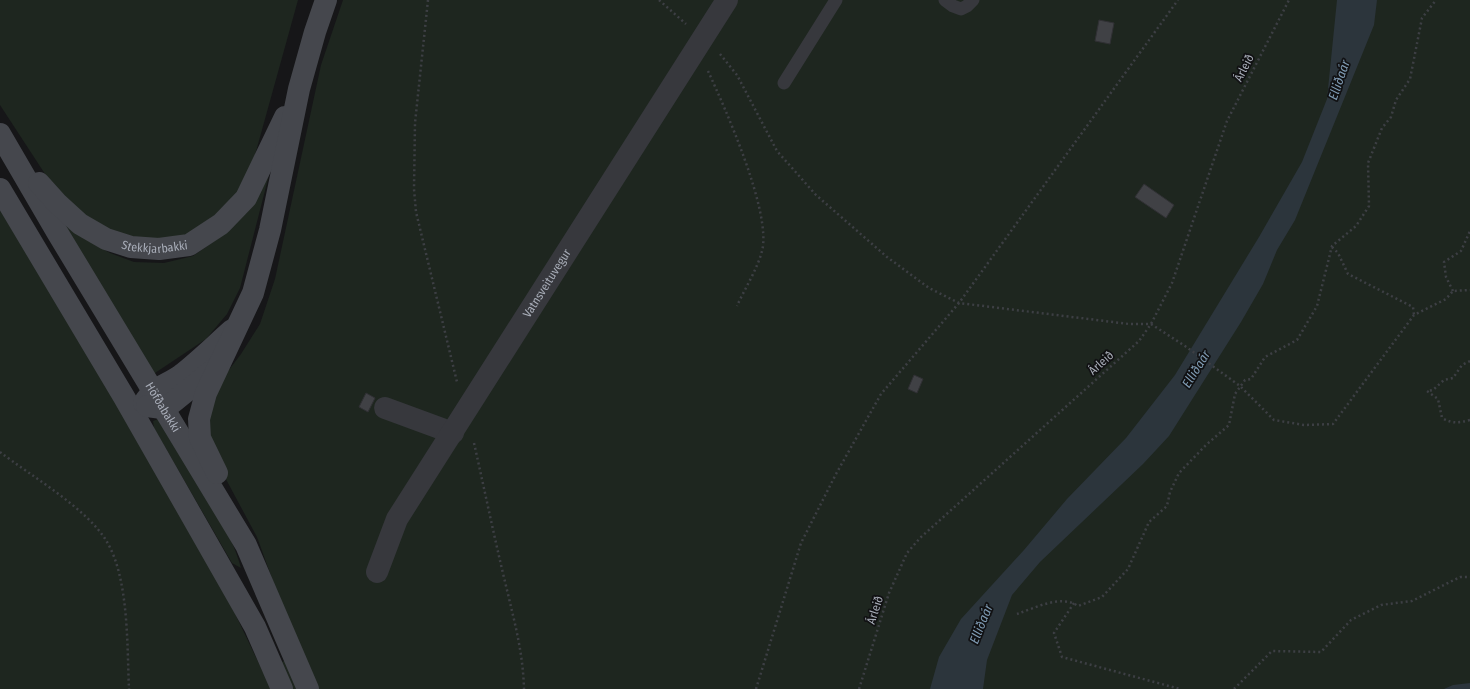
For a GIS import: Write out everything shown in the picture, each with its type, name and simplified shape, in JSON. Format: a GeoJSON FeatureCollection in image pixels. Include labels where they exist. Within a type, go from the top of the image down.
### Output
{"type":"FeatureCollection","features":[{"type":"Feature","properties":{"kind":"main road","name":"Stekkjarbakki"},"geometry":{"type":"LineString","coordinates":[[145,400],[197,362],[240,322],[254,293],[270,230],[299,89],[315,32],[326,0]]}},
{"type":"Feature","properties":{"kind":"main road","name":"Stekkjarbakki"},"geometry":{"type":"LineString","coordinates":[[5,142],[56,203],[80,224],[106,239],[131,247],[159,249],[189,245],[222,224],[246,198],[299,89]]}},
{"type":"Feature","properties":{"kind":"main road","name":"Höfðabakki"},"geometry":{"type":"LineString","coordinates":[[5,142],[56,232],[130,350],[145,400],[141,427],[255,626],[282,689]]}},
{"type":"Feature","properties":{"kind":"main road","name":"Höfðabakki"},"geometry":{"type":"LineString","coordinates":[[0,189],[246,545],[308,689]]}},
{"type":"Feature","properties":{"kind":"main road"},"geometry":{"type":"LineString","coordinates":[[240,322],[206,393],[199,419],[200,438],[219,476],[246,545]]}},
{"type":"Feature","properties":{"kind":"main road"},"geometry":{"type":"LineString","coordinates":[[145,400],[172,404],[221,363]]}},
{"type":"Feature","properties":{"kind":"street","name":"Vatnsveituvegur"},"geometry":{"type":"LineString","coordinates":[[377,572],[397,519],[727,0]]}},
{"type":"Feature","properties":{"kind":"street"},"geometry":{"type":"LineString","coordinates":[[385,408],[452,433]]}},
{"type":"Feature","properties":{"kind":"lane"},"geometry":{"type":"LineString","coordinates":[[784,83],[836,0]]}},
{"type":"Feature","properties":{"kind":"lane"},"geometry":{"type":"LineString","coordinates":[[945,0],[953,6],[961,9],[973,0]]}},
{"type":"Feature","properties":{"kind":"path"},"geometry":{"type":"LineString","coordinates":[[428,0],[415,123],[414,183],[416,212],[452,367],[466,412],[516,625],[524,673],[524,689]]}},
{"type":"Feature","properties":{"kind":"path"},"geometry":{"type":"LineString","coordinates":[[659,0],[701,41],[718,52],[737,75],[777,151],[816,195],[886,257],[929,288],[959,303],[1129,324],[1151,324],[1185,346],[1240,386],[1274,420],[1304,425],[1333,424],[1414,315],[1446,299],[1453,291],[1470,290]]}},
{"type":"Feature","properties":{"kind":"path"},"geometry":{"type":"LineString","coordinates":[[756,689],[801,543],[836,474],[881,394],[959,303],[1178,0]]}},
{"type":"Feature","properties":{"kind":"path","name":"Árleið"},"geometry":{"type":"LineString","coordinates":[[859,689],[889,593],[907,553],[920,538],[1139,341],[1151,324],[1172,283],[1227,122],[1289,0]]}},
{"type":"Feature","properties":{"kind":"path"},"geometry":{"type":"LineString","coordinates":[[1017,614],[1060,600],[1074,603],[1078,606],[1102,597],[1128,569],[1149,522],[1167,506],[1170,492],[1179,473],[1206,445],[1229,425],[1235,394],[1240,386],[1245,380],[1251,379],[1265,357],[1297,340],[1317,306],[1332,246],[1356,226],[1369,206],[1368,163],[1382,128],[1391,117],[1396,100],[1410,79],[1422,18],[1436,0]]}},
{"type":"Feature","properties":{"kind":"path"},"geometry":{"type":"LineString","coordinates":[[701,41],[757,198],[763,224],[762,250],[737,306]]}},
{"type":"Feature","properties":{"kind":"path"},"geometry":{"type":"LineString","coordinates":[[1453,291],[1446,277],[1444,262],[1461,250],[1470,231]]}},
{"type":"Feature","properties":{"kind":"path"},"geometry":{"type":"LineString","coordinates":[[1332,246],[1338,253],[1348,274],[1413,307],[1414,315]]}},
{"type":"Feature","properties":{"kind":"path"},"geometry":{"type":"LineString","coordinates":[[1470,361],[1462,365],[1452,378],[1444,380],[1433,390],[1428,391],[1438,399],[1442,418],[1451,423],[1470,420]]}},
{"type":"Feature","properties":{"kind":"path"},"geometry":{"type":"LineString","coordinates":[[0,452],[66,499],[90,521],[107,541],[117,564],[121,585],[126,622],[129,689]]}},
{"type":"Feature","properties":{"kind":"path"},"geometry":{"type":"LineString","coordinates":[[1234,689],[1272,651],[1321,652],[1351,620],[1381,605],[1412,601],[1460,578],[1470,577]]}},
{"type":"Feature","properties":{"kind":"path"},"geometry":{"type":"LineString","coordinates":[[1074,603],[1054,633],[1062,657],[1180,689]]}},
{"type":"Feature","properties":{"kind":"shaded area"},"geometry":{"type":"Polygon","coordinates":[[[0,0],[298,0],[255,155],[240,192],[213,221],[184,236],[161,240],[111,234],[62,200],[0,105],[0,0]]]}},
{"type":"Feature","properties":{"kind":"shaded area"},"geometry":{"type":"Polygon","coordinates":[[[343,0],[1470,0],[1470,689],[0,689],[0,210],[80,340],[228,599],[263,672],[299,653],[257,537],[221,470],[206,425],[222,379],[241,354],[260,324],[275,279],[321,65],[343,0]]]}},
{"type":"Feature","properties":{"kind":"shaded area"},"geometry":{"type":"Polygon","coordinates":[[[269,175],[240,288],[227,314],[206,339],[152,375],[61,219],[87,240],[110,253],[134,262],[164,263],[193,256],[229,231],[269,175]]]}},
{"type":"Feature","properties":{"kind":"shaded area"},"geometry":{"type":"Polygon","coordinates":[[[158,419],[216,510],[235,549],[241,568],[232,563],[154,428],[153,421],[158,419]]]}},
{"type":"Feature","properties":{"kind":"water","name":"Elliðaár"},"geometry":{"type":"Polygon","coordinates":[[[1337,0],[1377,0],[1374,25],[1295,220],[1277,250],[1263,284],[1241,322],[1169,436],[1143,464],[1040,562],[1012,595],[987,660],[983,689],[930,689],[939,657],[961,619],[1024,550],[1067,499],[1126,438],[1175,375],[1259,237],[1302,162],[1327,99],[1337,0]]]}},
{"type":"Feature","properties":{"kind":"water"},"geometry":{"type":"Polygon","coordinates":[[[1470,683],[1470,689],[1444,689],[1453,685],[1470,683]]]}},
{"type":"Feature","properties":{"kind":"building"},"geometry":{"type":"Polygon","coordinates":[[[1099,20],[1114,23],[1110,44],[1095,41],[1099,20]]]}},
{"type":"Feature","properties":{"kind":"building"},"geometry":{"type":"Polygon","coordinates":[[[1144,184],[1174,205],[1166,218],[1135,197],[1144,184]]]}},
{"type":"Feature","properties":{"kind":"building"},"geometry":{"type":"Polygon","coordinates":[[[914,375],[923,379],[917,393],[908,389],[914,375]]]}},
{"type":"Feature","properties":{"kind":"building"},"geometry":{"type":"Polygon","coordinates":[[[366,393],[375,398],[368,412],[359,407],[366,393]]]}}]}
